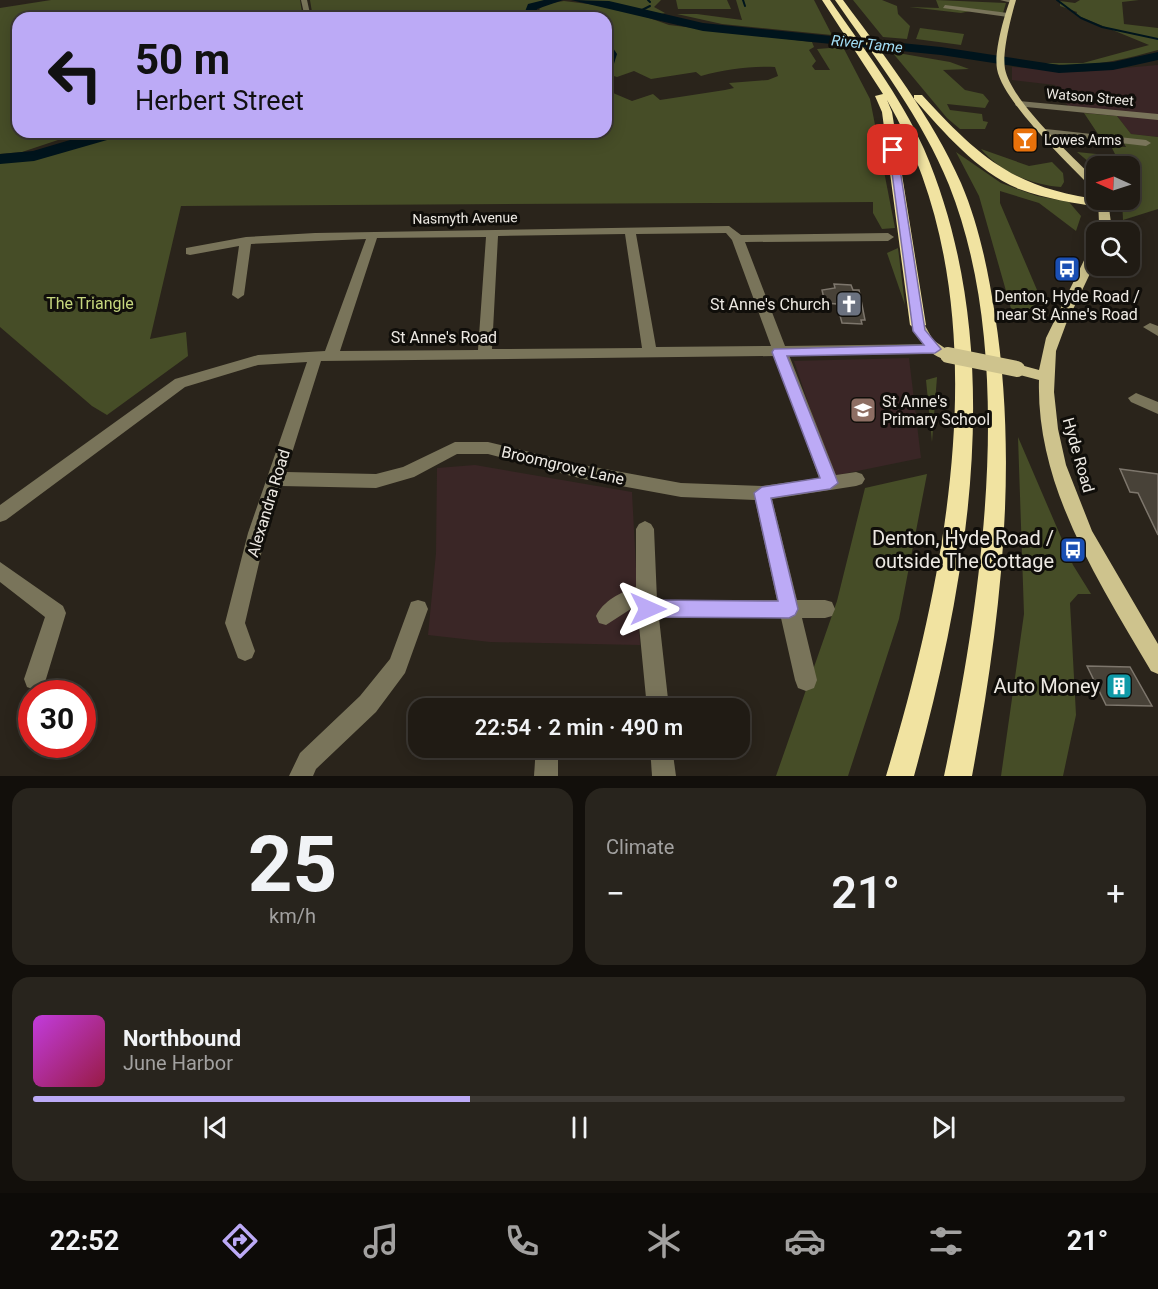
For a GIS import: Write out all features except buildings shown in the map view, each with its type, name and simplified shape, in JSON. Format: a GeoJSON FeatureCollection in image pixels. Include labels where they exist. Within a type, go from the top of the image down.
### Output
{"type":"FeatureCollection","features":[{"type":"Feature","properties":{"kind":"highway"},"geometry":{"type":"LineString","coordinates":[[826,0],[838,19],[892,85],[939,151],[956,186],[975,247],[987,309],[997,404],[996,512],[981,653],[958,776]]}},
{"type":"Feature","properties":{"kind":"highway"},"geometry":{"type":"LineString","coordinates":[[839,0],[892,85],[935,194],[949,244],[959,309],[965,407],[956,519],[934,648],[900,776]]}},
{"type":"Feature","properties":{"kind":"highway"},"geometry":{"type":"LineString","coordinates":[[892,85],[982,162],[1012,180],[1039,191],[1086,199]]}},
{"type":"Feature","properties":{"kind":"highway"},"geometry":{"type":"LineString","coordinates":[[892,85],[887,112],[918,325]]}},
{"type":"Feature","properties":{"kind":"main road"},"geometry":{"type":"LineString","coordinates":[[1013,1],[1008,15],[1001,68],[1005,82],[1019,104],[1086,175]]}},
{"type":"Feature","properties":{"kind":"main road","name":"Hyde Road"},"geometry":{"type":"LineString","coordinates":[[1086,269],[1049,351],[1046,377],[1047,414],[1051,436],[1056,459],[1074,509],[1099,563],[1158,664]]}},
{"type":"Feature","properties":{"kind":"main road"},"geometry":{"type":"LineString","coordinates":[[918,325],[922,338],[942,352]]}},
{"type":"Feature","properties":{"kind":"main road","name":"St Anne's Road"},"geometry":{"type":"LineString","coordinates":[[942,352],[1046,377]]}},
{"type":"Feature","properties":{"kind":"street"},"geometry":{"type":"LineString","coordinates":[[1003,0],[1013,1]]}},
{"type":"Feature","properties":{"kind":"street"},"geometry":{"type":"LineString","coordinates":[[945,7],[1008,15]]}},
{"type":"Feature","properties":{"kind":"street","name":"Watson Street"},"geometry":{"type":"LineString","coordinates":[[1019,104],[1158,117]]}},
{"type":"Feature","properties":{"kind":"street"},"geometry":{"type":"LineString","coordinates":[[1047,132],[1146,143]]}},
{"type":"Feature","properties":{"kind":"street","name":"Nasmyth Avenue"},"geometry":{"type":"LineString","coordinates":[[190,251],[246,241],[373,234],[729,229],[738,239]]}},
{"type":"Feature","properties":{"kind":"street"},"geometry":{"type":"LineString","coordinates":[[630,231],[650,352]]}},
{"type":"Feature","properties":{"kind":"street"},"geometry":{"type":"LineString","coordinates":[[485,356],[492,233]]}},
{"type":"Feature","properties":{"kind":"street","name":"Alexandra Road"},"geometry":{"type":"LineString","coordinates":[[245,651],[235,622],[256,533],[275,478],[373,234]]}},
{"type":"Feature","properties":{"kind":"street"},"geometry":{"type":"LineString","coordinates":[[830,483],[738,239],[888,237]]}},
{"type":"Feature","properties":{"kind":"street"},"geometry":{"type":"LineString","coordinates":[[238,295],[246,241]]}},
{"type":"Feature","properties":{"kind":"street","name":"St Anne's Road"},"geometry":{"type":"LineString","coordinates":[[4,507],[180,383],[258,360],[324,356],[485,356],[650,352],[942,352]]}},
{"type":"Feature","properties":{"kind":"street"},"geometry":{"type":"LineString","coordinates":[[1136,398],[1158,408]]}},
{"type":"Feature","properties":{"kind":"street","name":"Broomgrove Lane"},"geometry":{"type":"LineString","coordinates":[[275,478],[376,481],[408,472],[455,448],[488,448],[583,472],[681,490],[762,493],[856,479]]}},
{"type":"Feature","properties":{"kind":"street"},"geometry":{"type":"LineString","coordinates":[[762,493],[806,680]]}},
{"type":"Feature","properties":{"kind":"street"},"geometry":{"type":"LineString","coordinates":[[645,529],[647,601],[657,698]]}},
{"type":"Feature","properties":{"kind":"street"},"geometry":{"type":"LineString","coordinates":[[0,571],[56,613],[35,679]]}},
{"type":"Feature","properties":{"kind":"street"},"geometry":{"type":"LineString","coordinates":[[606,616],[627,599],[789,609],[825,609]]}},
{"type":"Feature","properties":{"kind":"street"},"geometry":{"type":"LineString","coordinates":[[301,776],[308,761],[368,704],[398,666],[418,609]]}},
{"type":"Feature","properties":{"kind":"street"},"geometry":{"type":"LineString","coordinates":[[546,776],[547,758]]}},
{"type":"Feature","properties":{"kind":"street"},"geometry":{"type":"LineString","coordinates":[[663,758],[664,776]]}},
{"type":"Feature","properties":{"kind":"shaded area"},"geometry":{"type":"Polygon","coordinates":[[[1158,65],[1158,137],[1131,134],[1117,116],[1084,113],[1080,107],[1068,106],[1055,85],[1012,80],[1012,67],[1079,72],[1158,65]]]}},
{"type":"Feature","properties":{"kind":"shaded area","name":"St Anne's Primary School"},"geometry":{"type":"Polygon","coordinates":[[[909,358],[921,458],[833,476],[794,361],[909,358]]]}},
{"type":"Feature","properties":{"kind":"shaded area"},"geometry":{"type":"Polygon","coordinates":[[[475,465],[632,492],[640,645],[490,642],[428,635],[436,553],[437,468],[475,465]]]}},
{"type":"Feature","properties":{"kind":"green space"},"geometry":{"type":"Polygon","coordinates":[[[51,0],[300,0],[302,12],[12,12],[12,138],[64,138],[22,152],[0,154],[0,8],[51,0]]]}},
{"type":"Feature","properties":{"kind":"green space"},"geometry":{"type":"Polygon","coordinates":[[[310,0],[557,0],[543,2],[522,12],[312,12],[310,0]]]}},
{"type":"Feature","properties":{"kind":"green space"},"geometry":{"type":"Polygon","coordinates":[[[577,0],[661,0],[654,7],[665,13],[654,16],[622,5],[577,0]]]}},
{"type":"Feature","properties":{"kind":"green space"},"geometry":{"type":"Polygon","coordinates":[[[676,0],[727,0],[731,9],[678,9],[676,0]]]}},
{"type":"Feature","properties":{"kind":"green space"},"geometry":{"type":"Polygon","coordinates":[[[736,0],[814,0],[832,35],[722,24],[677,14],[697,14],[742,20],[736,0]]]}},
{"type":"Feature","properties":{"kind":"green space"},"geometry":{"type":"Polygon","coordinates":[[[853,0],[882,0],[897,6],[898,14],[910,26],[907,39],[883,37],[853,0]]]}},
{"type":"Feature","properties":{"kind":"green space"},"geometry":{"type":"Polygon","coordinates":[[[936,0],[1006,3],[1003,13],[975,10],[961,13],[909,7],[939,8],[936,0]]]}},
{"type":"Feature","properties":{"kind":"green space"},"geometry":{"type":"Polygon","coordinates":[[[1080,0],[1139,0],[1122,2],[1124,24],[1158,28],[1158,50],[1101,63],[1058,65],[1043,63],[1083,63],[1149,45],[1076,15],[1077,12],[1060,6],[1060,1],[1075,3],[1080,0]]]}},
{"type":"Feature","properties":{"kind":"green space","name":"The Triangle"},"geometry":{"type":"Polygon","coordinates":[[[564,1],[621,8],[669,25],[812,42],[814,47],[809,50],[816,61],[812,66],[815,70],[830,70],[817,49],[843,47],[870,99],[895,228],[882,229],[873,213],[873,202],[181,206],[150,339],[186,332],[188,356],[107,415],[92,406],[0,327],[0,159],[34,156],[95,138],[612,138],[612,93],[632,101],[653,94],[660,100],[725,90],[734,88],[729,83],[768,80],[778,76],[775,67],[738,68],[701,76],[696,72],[651,79],[634,71],[617,77],[612,76],[612,12],[542,12],[539,9],[546,4],[564,1]]]}},
{"type":"Feature","properties":{"kind":"green space"},"geometry":{"type":"Polygon","coordinates":[[[920,28],[964,34],[961,45],[916,39],[920,28]]]}},
{"type":"Feature","properties":{"kind":"green space"},"geometry":{"type":"Polygon","coordinates":[[[892,52],[950,62],[969,69],[943,70],[965,90],[983,94],[989,101],[985,108],[947,104],[950,110],[982,114],[983,121],[988,122],[985,129],[960,129],[947,118],[892,52]]]}},
{"type":"Feature","properties":{"kind":"green space"},"geometry":{"type":"Polygon","coordinates":[[[1084,113],[1117,116],[1131,134],[1158,137],[1158,209],[1123,220],[1122,210],[1140,210],[1140,156],[1116,156],[1111,146],[1126,147],[1121,137],[1098,134],[1084,113]]]}},
{"type":"Feature","properties":{"kind":"green space"},"geometry":{"type":"Polygon","coordinates":[[[981,149],[1029,166],[1052,162],[1063,173],[1064,182],[1061,187],[1050,186],[1017,176],[997,164],[981,149]]]}},
{"type":"Feature","properties":{"kind":"green space"},"geometry":{"type":"Polygon","coordinates":[[[956,152],[1001,183],[1037,196],[1069,202],[1081,216],[1076,231],[1039,203],[1000,191],[1000,203],[1040,297],[1022,321],[1014,319],[979,196],[956,152]]]}},
{"type":"Feature","properties":{"kind":"green space"},"geometry":{"type":"Polygon","coordinates":[[[1077,152],[1116,156],[1086,156],[1086,160],[1077,152]]]}},
{"type":"Feature","properties":{"kind":"green space"},"geometry":{"type":"Polygon","coordinates":[[[898,248],[905,305],[887,253],[898,248]]]}},
{"type":"Feature","properties":{"kind":"green space"},"geometry":{"type":"Polygon","coordinates":[[[937,377],[932,442],[926,380],[937,377]]]}},
{"type":"Feature","properties":{"kind":"green space"},"geometry":{"type":"Polygon","coordinates":[[[1018,437],[1073,565],[1091,594],[1078,594],[1070,603],[1076,715],[1063,776],[1001,776],[1024,614],[1018,437]]]}},
{"type":"Feature","properties":{"kind":"green space"},"geometry":{"type":"Polygon","coordinates":[[[927,474],[899,619],[848,776],[776,776],[837,601],[865,488],[927,474]]]}},
{"type":"Feature","properties":{"kind":"waterway","name":"River Tame"},"geometry":{"type":"LineString","coordinates":[[531,12],[532,7],[557,0]]}},
{"type":"Feature","properties":{"kind":"waterway","name":"River Tame"},"geometry":{"type":"LineString","coordinates":[[577,0],[609,4],[703,27],[941,51],[1059,69],[1113,66],[1158,56]]}},
{"type":"Feature","properties":{"kind":"waterway"},"geometry":{"type":"LineString","coordinates":[[743,0],[745,6]]}},
{"type":"Feature","properties":{"kind":"waterway"},"geometry":{"type":"LineString","coordinates":[[1057,0],[1081,18],[1102,27],[1158,39]]}},
{"type":"Feature","properties":{"kind":"waterway","name":"River Tame"},"geometry":{"type":"LineString","coordinates":[[640,11],[650,6]]}},
{"type":"Feature","properties":{"kind":"waterway","name":"River Tame"},"geometry":{"type":"LineString","coordinates":[[0,159],[34,156],[95,138]]}},
{"type":"Feature","properties":{"kind":"place","name":"Lowes Arms"},"geometry":{"type":"Point","coordinates":[1025,140]}},
{"type":"Feature","properties":{"kind":"place","name":"Denton, Hyde Road / near St Anne's Road"},"geometry":{"type":"Point","coordinates":[1067,269]}},
{"type":"Feature","properties":{"kind":"place","name":"St Anne's Church"},"geometry":{"type":"Point","coordinates":[849,304]}},
{"type":"Feature","properties":{"kind":"place","name":"St Anne's Primary School"},"geometry":{"type":"Point","coordinates":[863,410]}},
{"type":"Feature","properties":{"kind":"place","name":"Denton, Hyde Road / outside The Cottage"},"geometry":{"type":"Point","coordinates":[1073,550]}},
{"type":"Feature","properties":{"kind":"place","name":"Auto Money"},"geometry":{"type":"Point","coordinates":[1119,686]}},
{"type":"Feature","properties":{"kind":"route"},"geometry":{"type":"LineString","coordinates":[[648,609],[789,609],[762,493],[830,483],[779,352],[935,349],[922,338],[919,331],[893,150]]}}]}
